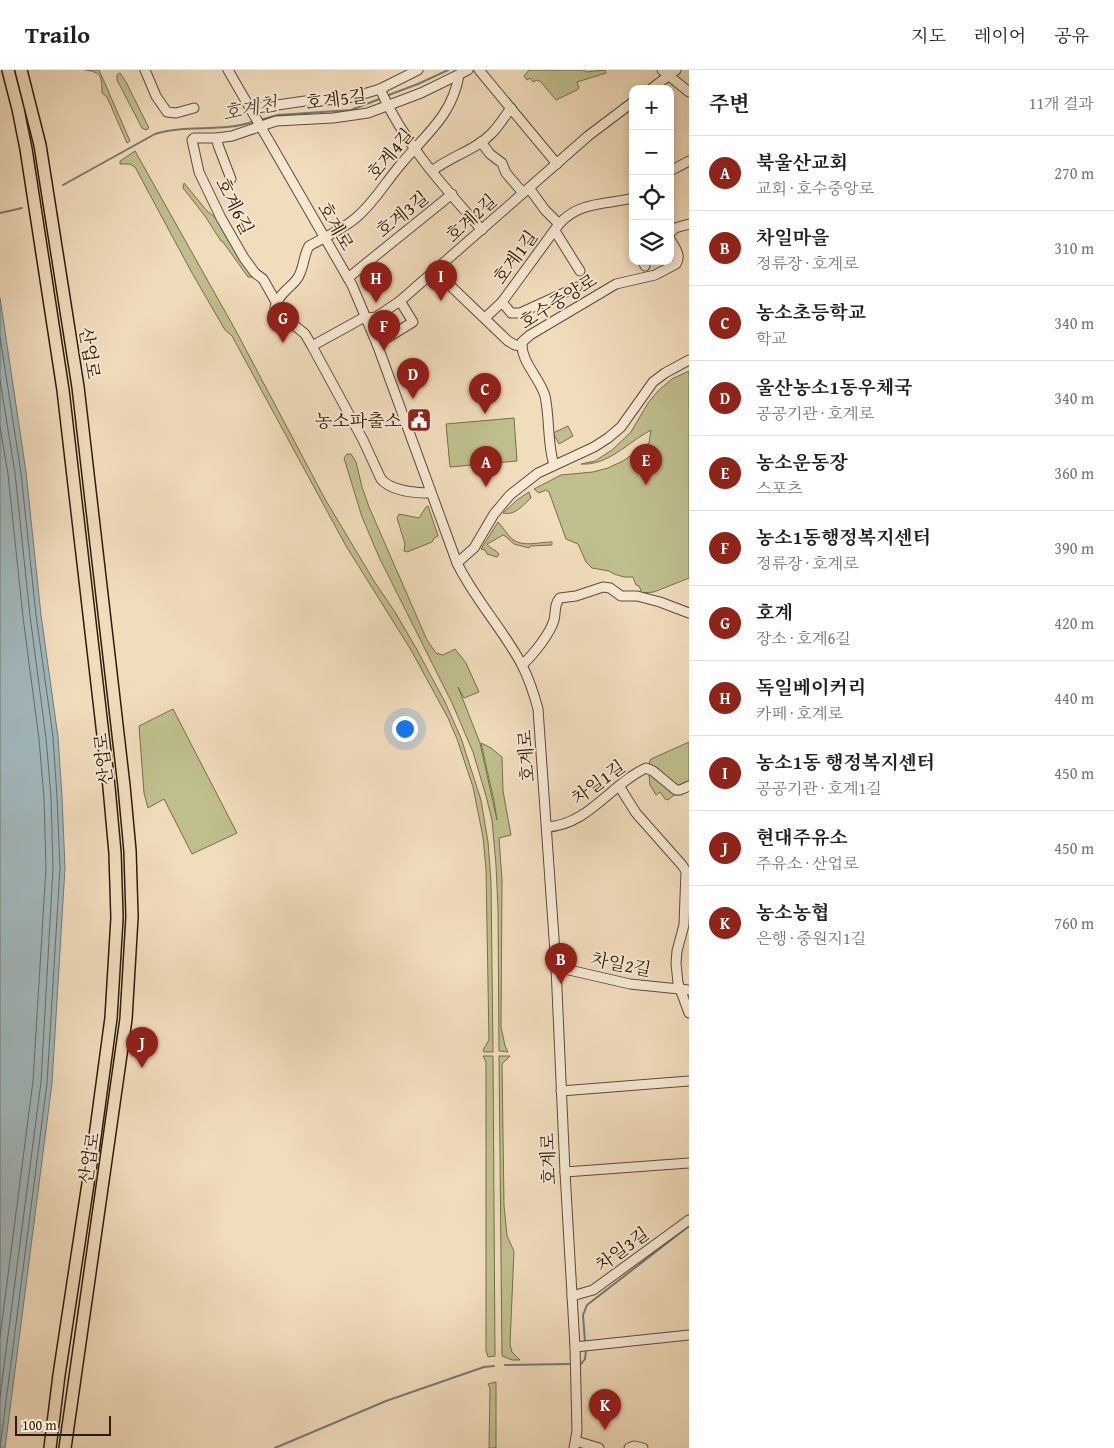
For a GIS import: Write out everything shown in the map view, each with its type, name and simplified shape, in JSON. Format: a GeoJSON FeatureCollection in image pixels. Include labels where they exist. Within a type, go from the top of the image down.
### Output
{"type":"FeatureCollection","features":[{"type":"Feature","properties":{"kind":"main road","name":"산업로"},"geometry":{"type":"LineString","coordinates":[[8,70],[26,149],[63,390],[109,787],[118,918],[110,1028],[50,1448]]}},
{"type":"Feature","properties":{"kind":"main road","name":"산업로"},"geometry":{"type":"LineString","coordinates":[[21,70],[40,145],[78,387],[130,851],[132,917],[126,1019],[65,1448]]}},
{"type":"Feature","properties":{"kind":"street"},"geometry":{"type":"LineString","coordinates":[[145,70],[156,96],[167,112],[176,113],[194,108]]}},
{"type":"Feature","properties":{"kind":"street"},"geometry":{"type":"LineString","coordinates":[[229,70],[252,111],[306,101],[344,99],[381,91],[418,70]]}},
{"type":"Feature","properties":{"kind":"street","name":"호계5길"},"geometry":{"type":"LineString","coordinates":[[260,126],[276,121],[354,116],[388,106],[468,70]]}},
{"type":"Feature","properties":{"kind":"street"},"geometry":{"type":"LineString","coordinates":[[479,70],[557,164]]}},
{"type":"Feature","properties":{"kind":"street"},"geometry":{"type":"LineString","coordinates":[[655,85],[669,72],[689,92]]}},
{"type":"Feature","properties":{"kind":"street","name":"호계4길"},"geometry":{"type":"LineString","coordinates":[[324,238],[358,217],[415,148],[436,126],[455,96],[459,75]]}},
{"type":"Feature","properties":{"kind":"street","name":"호계3길"},"geometry":{"type":"LineString","coordinates":[[381,91],[388,106],[415,148],[482,230]]}},
{"type":"Feature","properties":{"kind":"street","name":"호계2길"},"geometry":{"type":"LineString","coordinates":[[366,318],[376,317],[400,302],[588,136],[629,105]]}},
{"type":"Feature","properties":{"kind":"street","name":"호계3길"},"geometry":{"type":"LineString","coordinates":[[432,170],[493,133],[511,108]]}},
{"type":"Feature","properties":{"kind":"street","name":"호계로"},"geometry":{"type":"LineString","coordinates":[[252,111],[348,278],[377,344],[457,563],[474,594],[522,665],[532,687],[538,709],[556,967],[575,1347],[577,1413],[575,1445]]}},
{"type":"Feature","properties":{"kind":"street","name":"호계6길"},"geometry":{"type":"LineString","coordinates":[[260,126],[238,134],[217,138],[194,138],[192,140],[199,172],[236,245],[250,266],[263,279],[276,302],[276,310],[305,334],[384,482],[413,491],[430,492]]}},
{"type":"Feature","properties":{"kind":"street","name":"호계6길"},"geometry":{"type":"LineString","coordinates":[[217,138],[231,179]]}},
{"type":"Feature","properties":{"kind":"street","name":"호계2길"},"geometry":{"type":"LineString","coordinates":[[480,142],[490,154],[502,163],[506,173],[526,191]]}},
{"type":"Feature","properties":{"kind":"street"},"geometry":{"type":"LineString","coordinates":[[674,169],[689,161]]}},
{"type":"Feature","properties":{"kind":"street"},"geometry":{"type":"LineString","coordinates":[[526,191],[545,210],[557,228],[566,217],[584,206],[629,199]]}},
{"type":"Feature","properties":{"kind":"street","name":"호계3길"},"geometry":{"type":"LineString","coordinates":[[348,278],[452,194]]}},
{"type":"Feature","properties":{"kind":"street"},"geometry":{"type":"LineString","coordinates":[[674,229],[689,224]]}},
{"type":"Feature","properties":{"kind":"street","name":"호계1길"},"geometry":{"type":"LineString","coordinates":[[485,318],[502,302],[557,228],[580,272]]}},
{"type":"Feature","properties":{"kind":"street"},"geometry":{"type":"LineString","coordinates":[[276,302],[298,277],[306,259],[308,248],[324,238]]}},
{"type":"Feature","properties":{"kind":"street","name":"호수중앙로"},"geometry":{"type":"LineString","coordinates":[[554,465],[549,448],[545,396],[525,356],[522,346],[525,338],[616,284],[655,275],[676,264],[679,254],[674,246]]}},
{"type":"Feature","properties":{"kind":"street"},"geometry":{"type":"LineString","coordinates":[[435,271],[508,340],[515,345],[522,346]]}},
{"type":"Feature","properties":{"kind":"street","name":"호계1길"},"geometry":{"type":"LineString","coordinates":[[502,302],[511,313],[520,313],[577,287]]}},
{"type":"Feature","properties":{"kind":"street"},"geometry":{"type":"LineString","coordinates":[[377,344],[413,322],[400,302]]}},
{"type":"Feature","properties":{"kind":"street"},"geometry":{"type":"LineString","coordinates":[[312,346],[360,319],[366,318]]}},
{"type":"Feature","properties":{"kind":"street"},"geometry":{"type":"LineString","coordinates":[[457,563],[474,548],[494,514],[510,495],[538,473],[594,447],[608,438],[621,427],[653,382],[664,373],[689,360]]}},
{"type":"Feature","properties":{"kind":"street"},"geometry":{"type":"LineString","coordinates":[[522,665],[536,649],[553,622],[556,604],[560,598],[576,596],[608,587],[620,596],[637,596],[660,602],[689,614]]}},
{"type":"Feature","properties":{"kind":"street","name":"차일1길"},"geometry":{"type":"LineString","coordinates":[[547,827],[558,826],[588,812],[619,786],[644,769],[653,770],[676,790],[689,786]]}},
{"type":"Feature","properties":{"kind":"street","name":"차일2길"},"geometry":{"type":"LineString","coordinates":[[619,786],[636,813],[685,868],[686,919],[676,957],[676,972],[684,989],[689,1013]]}},
{"type":"Feature","properties":{"kind":"street","name":"차일2길"},"geometry":{"type":"LineString","coordinates":[[556,967],[630,984],[684,989]]}},
{"type":"Feature","properties":{"kind":"street"},"geometry":{"type":"LineString","coordinates":[[562,1091],[689,1081]]}},
{"type":"Feature","properties":{"kind":"street"},"geometry":{"type":"LineString","coordinates":[[565,1172],[689,1163]]}},
{"type":"Feature","properties":{"kind":"street","name":"차일3길"},"geometry":{"type":"LineString","coordinates":[[572,1296],[593,1290],[689,1220]]}},
{"type":"Feature","properties":{"kind":"street"},"geometry":{"type":"LineString","coordinates":[[575,1347],[689,1335]]}},
{"type":"Feature","properties":{"kind":"street"},"geometry":{"type":"LineString","coordinates":[[575,1445],[599,1448]]}},
{"type":"Feature","properties":{"kind":"street"},"geometry":{"type":"LineString","coordinates":[[629,1448],[634,1446],[642,1448]]}},
{"type":"Feature","properties":{"kind":"green space"},"geometry":{"type":"Polygon","coordinates":[[[85,70],[99,70],[130,141],[127,143],[107,97],[102,93],[100,76],[85,70]]]}},
{"type":"Feature","properties":{"kind":"green space"},"geometry":{"type":"Polygon","coordinates":[[[529,70],[584,70],[586,72],[605,70],[606,73],[577,82],[579,88],[577,90],[556,100],[541,82],[537,80],[533,82],[530,78],[527,80],[524,76],[529,70]]]}},
{"type":"Feature","properties":{"kind":"green space"},"geometry":{"type":"Polygon","coordinates":[[[120,73],[149,128],[146,130],[142,128],[117,80],[117,75],[120,73]]]}},
{"type":"Feature","properties":{"kind":"green space"},"geometry":{"type":"Polygon","coordinates":[[[135,151],[236,331],[325,499],[416,648],[445,702],[461,738],[481,800],[488,842],[491,882],[493,1052],[484,1052],[483,1050],[489,1040],[486,869],[483,837],[473,787],[457,739],[448,718],[411,650],[346,546],[232,336],[225,330],[192,273],[135,167],[130,164],[120,164],[120,161],[135,151]]]}},
{"type":"Feature","properties":{"kind":"green space"},"geometry":{"type":"Polygon","coordinates":[[[184,183],[207,211],[216,218],[253,277],[248,277],[221,241],[205,216],[183,188],[184,183]]]}},
{"type":"Feature","properties":{"kind":"green space"},"geometry":{"type":"Polygon","coordinates":[[[689,371],[689,578],[654,592],[642,593],[633,577],[624,577],[609,571],[592,568],[586,562],[578,544],[566,539],[549,492],[546,490],[539,493],[534,489],[561,475],[593,472],[608,468],[623,461],[649,443],[651,430],[609,457],[591,464],[581,464],[595,461],[612,450],[631,432],[648,403],[658,391],[672,379],[689,371]]]}},
{"type":"Feature","properties":{"kind":"green space"},"geometry":{"type":"Polygon","coordinates":[[[514,418],[517,461],[450,467],[446,424],[514,418]]]}},
{"type":"Feature","properties":{"kind":"green space"},"geometry":{"type":"Polygon","coordinates":[[[568,426],[573,436],[559,444],[553,433],[568,426]]]}},
{"type":"Feature","properties":{"kind":"green space"},"geometry":{"type":"Polygon","coordinates":[[[347,454],[351,454],[356,462],[369,507],[427,640],[436,653],[443,655],[455,649],[466,663],[479,692],[464,698],[458,687],[480,743],[497,820],[481,743],[502,757],[503,791],[511,835],[499,838],[502,880],[501,1027],[508,1052],[499,1051],[496,865],[492,820],[486,796],[473,752],[452,703],[379,557],[362,517],[344,458],[347,454]]]}},
{"type":"Feature","properties":{"kind":"green space"},"geometry":{"type":"Polygon","coordinates":[[[529,492],[531,498],[522,507],[511,513],[503,513],[517,500],[529,492]]]}},
{"type":"Feature","properties":{"kind":"green space"},"geometry":{"type":"Polygon","coordinates":[[[428,506],[438,536],[432,542],[407,552],[404,551],[405,544],[397,518],[399,514],[419,518],[428,506]]]}},
{"type":"Feature","properties":{"kind":"green space"},"geometry":{"type":"Polygon","coordinates":[[[498,522],[515,541],[525,544],[552,542],[552,545],[531,546],[529,548],[514,544],[503,535],[487,544],[499,554],[497,557],[487,554],[485,550],[481,549],[498,522]]]}},
{"type":"Feature","properties":{"kind":"green space"},"geometry":{"type":"Polygon","coordinates":[[[173,709],[237,833],[192,854],[164,799],[148,808],[144,793],[139,726],[173,709]]]}},
{"type":"Feature","properties":{"kind":"green space"},"geometry":{"type":"Polygon","coordinates":[[[689,742],[689,784],[679,788],[649,763],[651,759],[689,742]]]}},
{"type":"Feature","properties":{"kind":"green space"},"geometry":{"type":"Polygon","coordinates":[[[647,770],[679,795],[674,795],[668,800],[660,792],[656,795],[650,785],[647,770]]]}},
{"type":"Feature","properties":{"kind":"green space"},"geometry":{"type":"Polygon","coordinates":[[[483,1056],[493,1056],[495,1356],[488,1357],[486,1351],[486,1062],[483,1056]]]}},
{"type":"Feature","properties":{"kind":"green space"},"geometry":{"type":"Polygon","coordinates":[[[499,1056],[510,1056],[502,1064],[504,1205],[507,1236],[514,1251],[510,1344],[512,1352],[520,1360],[512,1360],[502,1356],[499,1056]]]}},
{"type":"Feature","properties":{"kind":"green space"},"geometry":{"type":"Polygon","coordinates":[[[496,1382],[496,1448],[489,1448],[490,1388],[488,1384],[496,1382]]]}},
{"type":"Feature","properties":{"kind":"water"},"geometry":{"type":"Polygon","coordinates":[[[0,298],[26,472],[41,615],[58,737],[65,868],[52,1083],[5,1448],[0,1448],[0,298]]]}},
{"type":"Feature","properties":{"kind":"waterway","name":"호계천"},"geometry":{"type":"LineString","coordinates":[[386,96],[448,70]]}},
{"type":"Feature","properties":{"kind":"waterway","name":"호계천"},"geometry":{"type":"LineString","coordinates":[[260,120],[278,115],[351,110],[382,98]]}},
{"type":"Feature","properties":{"kind":"waterway","name":"호계천"},"geometry":{"type":"LineString","coordinates":[[63,185],[155,134],[180,129],[231,127],[255,121]]}},
{"type":"Feature","properties":{"kind":"waterway"},"geometry":{"type":"LineString","coordinates":[[0,213],[22,208]]}},
{"type":"Feature","properties":{"kind":"waterway"},"geometry":{"type":"LineString","coordinates":[[585,1342],[583,1315],[587,1305],[689,1226]]}},
{"type":"Feature","properties":{"kind":"waterway"},"geometry":{"type":"LineString","coordinates":[[581,1364],[585,1359],[586,1351]]}},
{"type":"Feature","properties":{"kind":"waterway"},"geometry":{"type":"LineString","coordinates":[[505,1365],[569,1364]]}},
{"type":"Feature","properties":{"kind":"waterway"},"geometry":{"type":"LineString","coordinates":[[275,1448],[386,1401],[484,1367],[494,1366]]}},
{"type":"Feature","properties":{"kind":"place","name":"농소1동 행정복지센터"},"geometry":{"type":"Point","coordinates":[441,301]}},
{"type":"Feature","properties":{"kind":"place","name":"독일베이커리"},"geometry":{"type":"Point","coordinates":[376,303]}},
{"type":"Feature","properties":{"kind":"place","name":"호계"},"geometry":{"type":"Point","coordinates":[283,343]}},
{"type":"Feature","properties":{"kind":"place","name":"농소1동행정복지센터"},"geometry":{"type":"Point","coordinates":[384,351]}},
{"type":"Feature","properties":{"kind":"place","name":"울산농소1동우체국"},"geometry":{"type":"Point","coordinates":[413,399]}},
{"type":"Feature","properties":{"kind":"place","name":"농소초등학교"},"geometry":{"type":"Point","coordinates":[485,414]}},
{"type":"Feature","properties":{"kind":"place","name":"농소파출소"},"geometry":{"type":"Point","coordinates":[419,420]}},
{"type":"Feature","properties":{"kind":"place","name":"농소운동장"},"geometry":{"type":"Point","coordinates":[646,485]}},
{"type":"Feature","properties":{"kind":"place","name":"북울산교회"},"geometry":{"type":"Point","coordinates":[486,487]}},
{"type":"Feature","properties":{"kind":"place","name":"차일마을"},"geometry":{"type":"Point","coordinates":[561,984]}},
{"type":"Feature","properties":{"kind":"place","name":"현대주유소"},"geometry":{"type":"Point","coordinates":[142,1068]}},
{"type":"Feature","properties":{"kind":"place","name":"농소농협"},"geometry":{"type":"Point","coordinates":[605,1430]}}]}
